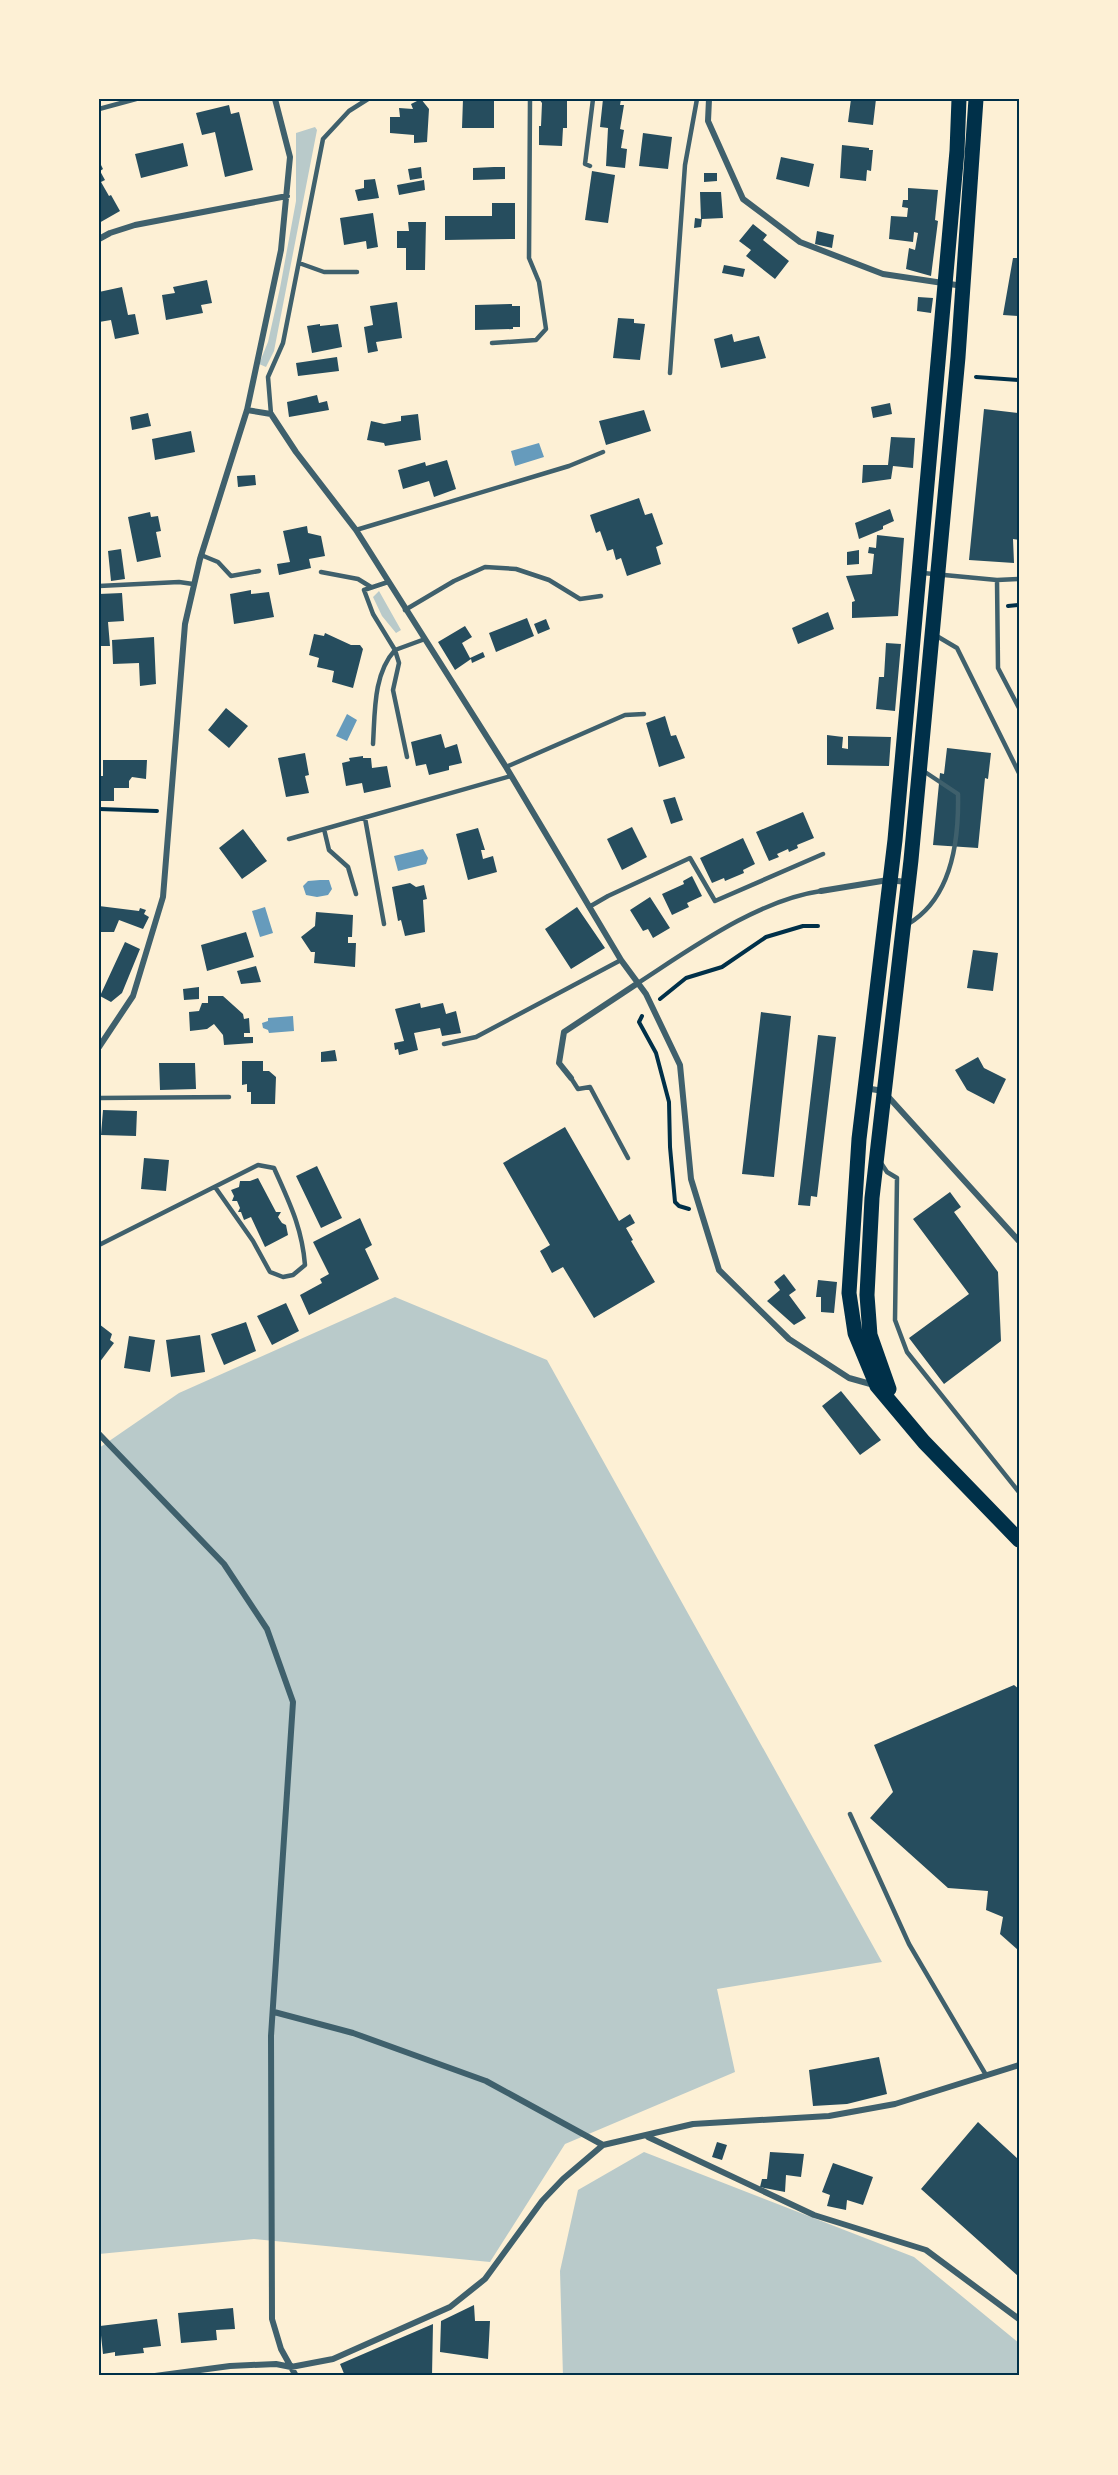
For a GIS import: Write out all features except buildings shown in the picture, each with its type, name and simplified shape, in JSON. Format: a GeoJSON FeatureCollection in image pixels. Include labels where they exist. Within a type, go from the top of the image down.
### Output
{"type":"FeatureCollection","features":[{"type":"Feature","properties":{"kind":"main road"},"geometry":{"type":"LineString","coordinates":[[959,99],[957,151],[895,840],[888,880],[864,1088],[862,1142],[849,1293],[855,1333],[877,1386],[897,1412],[1019,1540]]}},
{"type":"Feature","properties":{"kind":"main road"},"geometry":{"type":"LineString","coordinates":[[897,1412],[870,1335],[867,1295],[874,1156],[903,926],[919,769],[963,286],[976,99]]}},
{"type":"Feature","properties":{"kind":"street"},"geometry":{"type":"LineString","coordinates":[[99,1047],[133,996],[163,897],[185,624],[201,555],[248,410],[281,250],[290,157],[274,99]]}},
{"type":"Feature","properties":{"kind":"street"},"geometry":{"type":"LineString","coordinates":[[709,99],[708,121],[743,199],[800,242],[883,274],[963,286]]}},
{"type":"Feature","properties":{"kind":"street"},"geometry":{"type":"LineString","coordinates":[[99,240],[110,233],[135,225],[287,196]]}},
{"type":"Feature","properties":{"kind":"street"},"geometry":{"type":"LineString","coordinates":[[248,410],[271,414],[296,452],[356,530],[511,776],[621,960],[651,1003],[680,1065],[691,1179],[719,1270],[789,1339],[849,1378],[877,1386]]}},
{"type":"Feature","properties":{"kind":"street"},"geometry":{"type":"LineString","coordinates":[[821,891],[888,880],[908,882]]}},
{"type":"Feature","properties":{"kind":"street"},"geometry":{"type":"LineString","coordinates":[[571,1078],[558,1063],[564,1032],[638,982]]}},
{"type":"Feature","properties":{"kind":"street"},"geometry":{"type":"LineString","coordinates":[[864,1088],[883,1091],[1019,1241]]}},
{"type":"Feature","properties":{"kind":"street"},"geometry":{"type":"LineString","coordinates":[[99,1434],[224,1564],[267,1629],[293,1702],[272,2036],[272,2319],[281,2349],[296,2376]]}},
{"type":"Feature","properties":{"kind":"street"},"geometry":{"type":"LineString","coordinates":[[274,2012],[352,2033],[486,2081],[603,2145]]}},
{"type":"Feature","properties":{"kind":"street"},"geometry":{"type":"LineString","coordinates":[[155,2376],[230,2366],[276,2364],[291,2367],[333,2359],[450,2307],[485,2279],[542,2201],[563,2179],[603,2145],[693,2124],[829,2116],[895,2104],[1019,2065]]}},
{"type":"Feature","properties":{"kind":"street"},"geometry":{"type":"LineString","coordinates":[[648,2136],[814,2215],[926,2250],[1019,2319]]}},
{"type":"Feature","properties":{"kind":"lane"},"geometry":{"type":"LineString","coordinates":[[99,109],[136,99]]}},
{"type":"Feature","properties":{"kind":"lane"},"geometry":{"type":"LineString","coordinates":[[271,414],[268,376],[283,343],[323,139],[349,111],[368,99]]}},
{"type":"Feature","properties":{"kind":"lane"},"geometry":{"type":"LineString","coordinates":[[492,343],[536,340],[546,329],[539,282],[529,258],[530,99]]}},
{"type":"Feature","properties":{"kind":"lane"},"geometry":{"type":"LineString","coordinates":[[590,166],[585,164],[593,99]]}},
{"type":"Feature","properties":{"kind":"lane"},"geometry":{"type":"LineString","coordinates":[[670,373],[685,165],[697,99]]}},
{"type":"Feature","properties":{"kind":"lane"},"geometry":{"type":"LineString","coordinates":[[299,263],[324,272],[357,272]]}},
{"type":"Feature","properties":{"kind":"lane"},"geometry":{"type":"LineString","coordinates":[[356,530],[569,466],[603,452]]}},
{"type":"Feature","properties":{"kind":"lane"},"geometry":{"type":"LineString","coordinates":[[201,555],[218,562],[231,576],[259,571]]}},
{"type":"Feature","properties":{"kind":"lane"},"geometry":{"type":"LineString","coordinates":[[405,610],[454,581],[485,567],[516,569],[549,580],[580,599],[601,596]]}},
{"type":"Feature","properties":{"kind":"lane"},"geometry":{"type":"LineString","coordinates":[[321,572],[358,579],[371,587]]}},
{"type":"Feature","properties":{"kind":"lane"},"geometry":{"type":"LineString","coordinates":[[919,573],[997,580],[1019,579]]}},
{"type":"Feature","properties":{"kind":"lane"},"geometry":{"type":"LineString","coordinates":[[997,580],[998,668],[1019,708]]}},
{"type":"Feature","properties":{"kind":"lane"},"geometry":{"type":"LineString","coordinates":[[99,586],[179,582],[193,584]]}},
{"type":"Feature","properties":{"kind":"lane"},"geometry":{"type":"LineString","coordinates":[[388,582],[364,590],[373,614],[395,650],[399,663],[393,690],[407,757]]}},
{"type":"Feature","properties":{"kind":"lane"},"geometry":{"type":"LineString","coordinates":[[931,632],[957,648],[1019,773]]}},
{"type":"Feature","properties":{"kind":"lane"},"geometry":{"type":"LineString","coordinates":[[373,744],[376,696],[387,659],[395,650],[425,639]]}},
{"type":"Feature","properties":{"kind":"lane"},"geometry":{"type":"LineString","coordinates":[[506,768],[625,715],[644,714]]}},
{"type":"Feature","properties":{"kind":"lane"},"geometry":{"type":"LineString","coordinates":[[903,926],[910,924],[923,913],[936,895],[951,866],[959,824],[958,794],[934,776],[919,769]]}},
{"type":"Feature","properties":{"kind":"lane"},"geometry":{"type":"LineString","coordinates":[[290,839],[511,776]]}},
{"type":"Feature","properties":{"kind":"lane"},"geometry":{"type":"LineString","coordinates":[[365,818],[384,924]]}},
{"type":"Feature","properties":{"kind":"lane"},"geometry":{"type":"LineString","coordinates":[[324,829],[329,850],[348,867],[356,894]]}},
{"type":"Feature","properties":{"kind":"lane"},"geometry":{"type":"LineString","coordinates":[[589,907],[690,858],[715,901],[823,854]]}},
{"type":"Feature","properties":{"kind":"lane"},"geometry":{"type":"LineString","coordinates":[[638,982],[711,935],[796,895],[821,891]]}},
{"type":"Feature","properties":{"kind":"lane"},"geometry":{"type":"LineString","coordinates":[[444,1044],[476,1037],[621,960]]}},
{"type":"Feature","properties":{"kind":"lane"},"geometry":{"type":"LineString","coordinates":[[571,1078],[578,1089],[590,1087],[628,1158]]}},
{"type":"Feature","properties":{"kind":"lane"},"geometry":{"type":"LineString","coordinates":[[99,1098],[229,1097]]}},
{"type":"Feature","properties":{"kind":"lane"},"geometry":{"type":"LineString","coordinates":[[874,1156],[887,1172],[897,1178],[899,1191],[895,1320],[907,1352],[1019,1492]]}},
{"type":"Feature","properties":{"kind":"lane"},"geometry":{"type":"LineString","coordinates":[[99,1245],[258,1165],[274,1168],[297,1219],[303,1241],[305,1265],[293,1275],[283,1277],[270,1272],[253,1241],[215,1187]]}},
{"type":"Feature","properties":{"kind":"lane"},"geometry":{"type":"LineString","coordinates":[[850,1814],[909,1944],[986,2075]]}},
{"type":"Feature","properties":{"kind":"path"},"geometry":{"type":"LineString","coordinates":[[976,376],[1019,380]]}},
{"type":"Feature","properties":{"kind":"path"},"geometry":{"type":"LineString","coordinates":[[99,809],[170,811]]}},
{"type":"Feature","properties":{"kind":"path"},"geometry":{"type":"LineString","coordinates":[[701,1212],[679,1206],[675,1202],[669,1102],[656,1053],[639,1022],[651,1003],[660,999],[686,978],[722,967],[766,937],[803,926],[818,926]]}},
{"type":"Feature","properties":{"kind":"shaded area"},"geometry":{"type":"Polygon","coordinates":[[[315,127],[317,130],[274,351],[266,367],[259,364],[268,342],[296,201],[296,133],[315,127]]]}},
{"type":"Feature","properties":{"kind":"shaded area"},"geometry":{"type":"Polygon","coordinates":[[[379,591],[401,630],[396,633],[382,616],[373,597],[379,591]]]}},
{"type":"Feature","properties":{"kind":"shaded area"},"geometry":{"type":"Polygon","coordinates":[[[395,1297],[547,1360],[882,1962],[717,1989],[735,2072],[565,2144],[490,2262],[254,2239],[99,2254],[99,1448],[179,1393],[395,1297]]]}},
{"type":"Feature","properties":{"kind":"shaded area"},"geometry":{"type":"Polygon","coordinates":[[[644,2152],[914,2257],[1019,2343],[1019,2376],[563,2376],[560,2271],[578,2190],[644,2152]]]}},
{"type":"Feature","properties":{"kind":"water"},"geometry":{"type":"Polygon","coordinates":[[[539,443],[544,457],[515,466],[511,451],[539,443]]]}},
{"type":"Feature","properties":{"kind":"water"},"geometry":{"type":"Polygon","coordinates":[[[347,714],[357,720],[347,741],[336,736],[347,714]]]}},
{"type":"Feature","properties":{"kind":"water"},"geometry":{"type":"Polygon","coordinates":[[[423,849],[428,858],[426,864],[398,871],[394,856],[423,849]]]}},
{"type":"Feature","properties":{"kind":"water"},"geometry":{"type":"Polygon","coordinates":[[[329,880],[332,889],[328,895],[317,897],[306,895],[303,886],[308,881],[329,880]]]}},
{"type":"Feature","properties":{"kind":"water"},"geometry":{"type":"Polygon","coordinates":[[[265,907],[273,933],[260,937],[252,911],[265,907]]]}},
{"type":"Feature","properties":{"kind":"water"},"geometry":{"type":"Polygon","coordinates":[[[293,1016],[294,1031],[269,1033],[263,1028],[262,1023],[268,1021],[268,1018],[293,1016]]]}}]}
